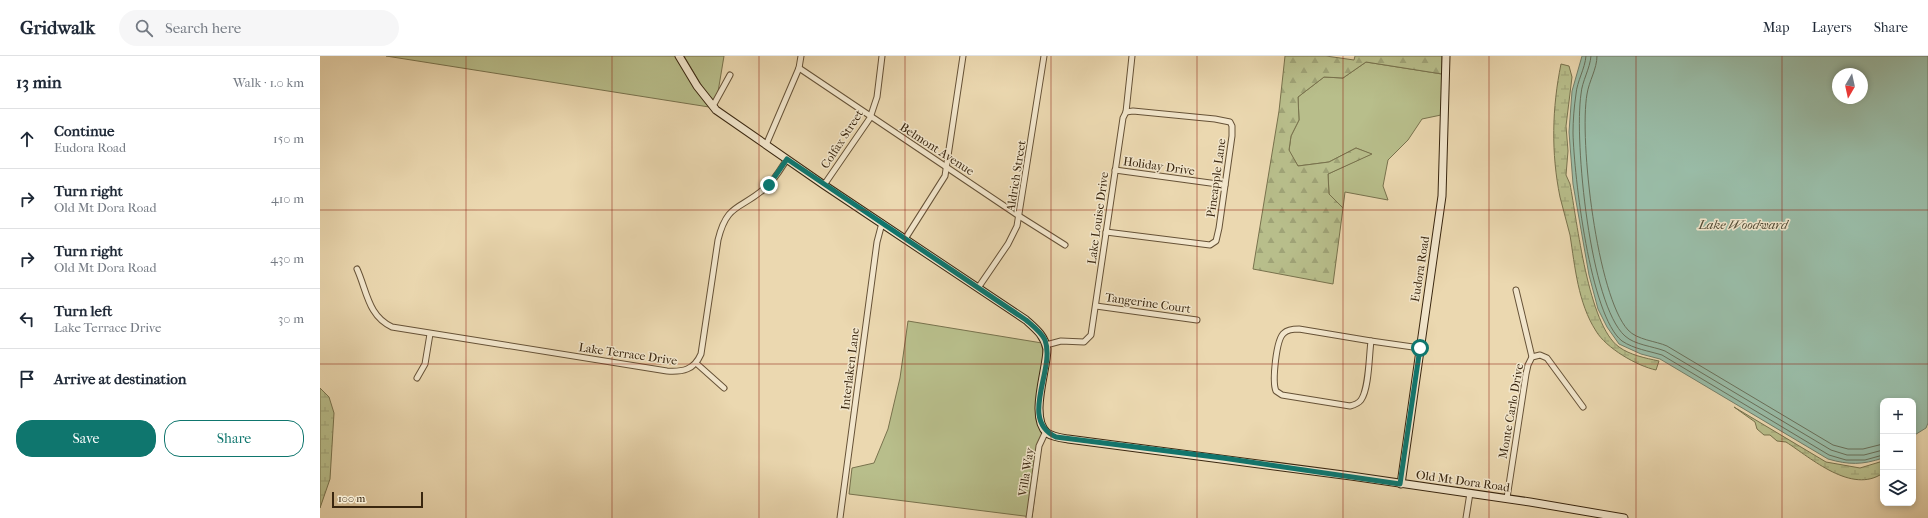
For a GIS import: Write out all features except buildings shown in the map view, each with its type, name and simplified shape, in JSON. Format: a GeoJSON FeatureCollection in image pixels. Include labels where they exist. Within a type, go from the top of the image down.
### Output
{"type":"FeatureCollection","features":[{"type":"Feature","properties":{"kind":"street"},"geometry":{"type":"LineString","coordinates":[[680,56],[697,86],[713,106],[824,185],[1026,320],[1041,334],[1046,345],[1047,355],[1039,413],[1042,425],[1046,430]]}},
{"type":"Feature","properties":{"kind":"street"},"geometry":{"type":"LineString","coordinates":[[766,144],[799,68],[801,56]]}},
{"type":"Feature","properties":{"kind":"street","name":"Colfax Street"},"geometry":{"type":"LineString","coordinates":[[824,185],[870,118],[876,97],[882,56]]}},
{"type":"Feature","properties":{"kind":"street"},"geometry":{"type":"LineString","coordinates":[[905,239],[945,176],[962,56]]}},
{"type":"Feature","properties":{"kind":"street","name":"Aldrich Street"},"geometry":{"type":"LineString","coordinates":[[978,288],[1008,244],[1014,233],[1019,216],[1044,56]]}},
{"type":"Feature","properties":{"kind":"street","name":"Lake Louise Drive"},"geometry":{"type":"LineString","coordinates":[[1046,345],[1061,340],[1086,341],[1091,336],[1123,118],[1126,112],[1132,56]]}},
{"type":"Feature","properties":{"kind":"street","name":"Eudora Road"},"geometry":{"type":"LineString","coordinates":[[1400,484],[1442,196],[1446,56]]}},
{"type":"Feature","properties":{"kind":"street","name":"Belmont Avenue"},"geometry":{"type":"LineString","coordinates":[[799,68],[870,118],[946,166],[1019,216],[1065,245]]}},
{"type":"Feature","properties":{"kind":"street"},"geometry":{"type":"LineString","coordinates":[[713,106],[730,75]]}},
{"type":"Feature","properties":{"kind":"street","name":"Pineapple Lane"},"geometry":{"type":"LineString","coordinates":[[1106,232],[1210,245],[1216,242],[1219,228],[1232,136],[1232,126],[1230,122],[1148,112],[1126,112]]}},
{"type":"Feature","properties":{"kind":"street"},"geometry":{"type":"LineString","coordinates":[[724,388],[696,363],[704,338],[718,240],[723,223],[733,210],[769,185],[787,159]]}},
{"type":"Feature","properties":{"kind":"street","name":"Holiday Drive"},"geometry":{"type":"LineString","coordinates":[[1115,170],[1225,185]]}},
{"type":"Feature","properties":{"kind":"street","name":"Interlaken Lane"},"geometry":{"type":"LineString","coordinates":[[840,518],[877,242],[882,224]]}},
{"type":"Feature","properties":{"kind":"street","name":"Lake Terrace Drive"},"geometry":{"type":"LineString","coordinates":[[357,269],[364,283],[370,305],[379,320],[392,327],[667,371],[684,371],[696,363]]}},
{"type":"Feature","properties":{"kind":"street"},"geometry":{"type":"LineString","coordinates":[[1516,290],[1532,357]]}},
{"type":"Feature","properties":{"kind":"street","name":"Tangerine Court"},"geometry":{"type":"LineString","coordinates":[[1096,306],[1197,320]]}},
{"type":"Feature","properties":{"kind":"street"},"geometry":{"type":"LineString","coordinates":[[1371,341],[1363,396],[1355,405],[1350,406],[1282,396],[1276,391],[1273,382],[1280,338],[1288,330],[1299,329],[1420,348]]}},
{"type":"Feature","properties":{"kind":"street"},"geometry":{"type":"LineString","coordinates":[[417,378],[425,364],[430,334]]}},
{"type":"Feature","properties":{"kind":"street","name":"Monte Carlo Drive"},"geometry":{"type":"LineString","coordinates":[[1507,498],[1526,374],[1532,357],[1540,355],[1547,358],[1583,407]]}},
{"type":"Feature","properties":{"kind":"street","name":"Old Mt Dora Road"},"geometry":{"type":"LineString","coordinates":[[1046,430],[1056,437],[1068,439],[1223,458],[1507,498],[1609,514],[1624,518]]}},
{"type":"Feature","properties":{"kind":"street","name":"Villa Way"},"geometry":{"type":"LineString","coordinates":[[1029,518],[1039,446],[1046,430]]}},
{"type":"Feature","properties":{"kind":"street"},"geometry":{"type":"LineString","coordinates":[[1466,518],[1470,493]]}},
{"type":"Feature","properties":{"kind":"green space"},"geometry":{"type":"Polygon","coordinates":[[[386,56],[676,56],[695,89],[709,107],[386,56]]]}},
{"type":"Feature","properties":{"kind":"green space"},"geometry":{"type":"Polygon","coordinates":[[[684,56],[724,56],[716,104],[706,93],[684,56]]]}},
{"type":"Feature","properties":{"kind":"green space"},"geometry":{"type":"Polygon","coordinates":[[[1285,56],[1326,56],[1354,60],[1355,56],[1442,56],[1442,74],[1366,62],[1343,78],[1324,77],[1298,97],[1299,120],[1291,136],[1289,150],[1298,166],[1329,162],[1356,148],[1372,154],[1328,174],[1329,194],[1343,208],[1333,284],[1253,269],[1279,111],[1285,56]]]}},
{"type":"Feature","properties":{"kind":"green space"},"geometry":{"type":"Polygon","coordinates":[[[1366,62],[1442,74],[1441,115],[1422,119],[1408,140],[1388,160],[1383,186],[1388,200],[1345,192],[1343,208],[1329,194],[1328,174],[1371,154],[1356,148],[1329,162],[1298,166],[1289,151],[1291,136],[1299,120],[1298,97],[1324,77],[1343,78],[1366,62]]]}},
{"type":"Feature","properties":{"kind":"green space"},"geometry":{"type":"Polygon","coordinates":[[[1561,64],[1569,66],[1572,77],[1566,126],[1568,151],[1566,175],[1570,184],[1580,246],[1592,295],[1599,317],[1608,335],[1619,347],[1628,352],[1659,361],[1656,370],[1640,365],[1614,350],[1607,344],[1596,331],[1581,297],[1570,235],[1560,197],[1555,164],[1554,114],[1561,64]]]}},
{"type":"Feature","properties":{"kind":"green space"},"geometry":{"type":"Polygon","coordinates":[[[908,321],[1042,343],[1043,355],[1036,413],[1043,432],[1032,517],[849,494],[852,468],[874,463],[888,429],[900,378],[908,321]]]}},
{"type":"Feature","properties":{"kind":"green space"},"geometry":{"type":"Polygon","coordinates":[[[320,388],[329,397],[334,413],[330,479],[320,508],[320,388]]]}},
{"type":"Feature","properties":{"kind":"green space"},"geometry":{"type":"Polygon","coordinates":[[[1734,407],[1826,462],[1860,468],[1880,462],[1880,474],[1871,479],[1858,480],[1832,472],[1786,442],[1777,441],[1770,435],[1764,435],[1757,429],[1755,422],[1734,407]]]}},
{"type":"Feature","properties":{"kind":"water","name":"Lake Woodward"},"geometry":{"type":"Polygon","coordinates":[[[1582,56],[1928,56],[1928,423],[1926,428],[1916,434],[1916,398],[1880,398],[1880,459],[1856,463],[1828,459],[1660,359],[1641,354],[1619,344],[1607,327],[1598,309],[1589,275],[1573,184],[1569,132],[1572,91],[1582,56]]]}},
{"type":"Feature","properties":{"kind":"route"},"geometry":{"type":"LineString","coordinates":[[769,185],[787,159],[1026,320],[1041,334],[1044,339],[1047,355],[1039,413],[1042,425],[1048,433],[1056,437],[1223,458],[1400,484],[1420,348]]}}]}
